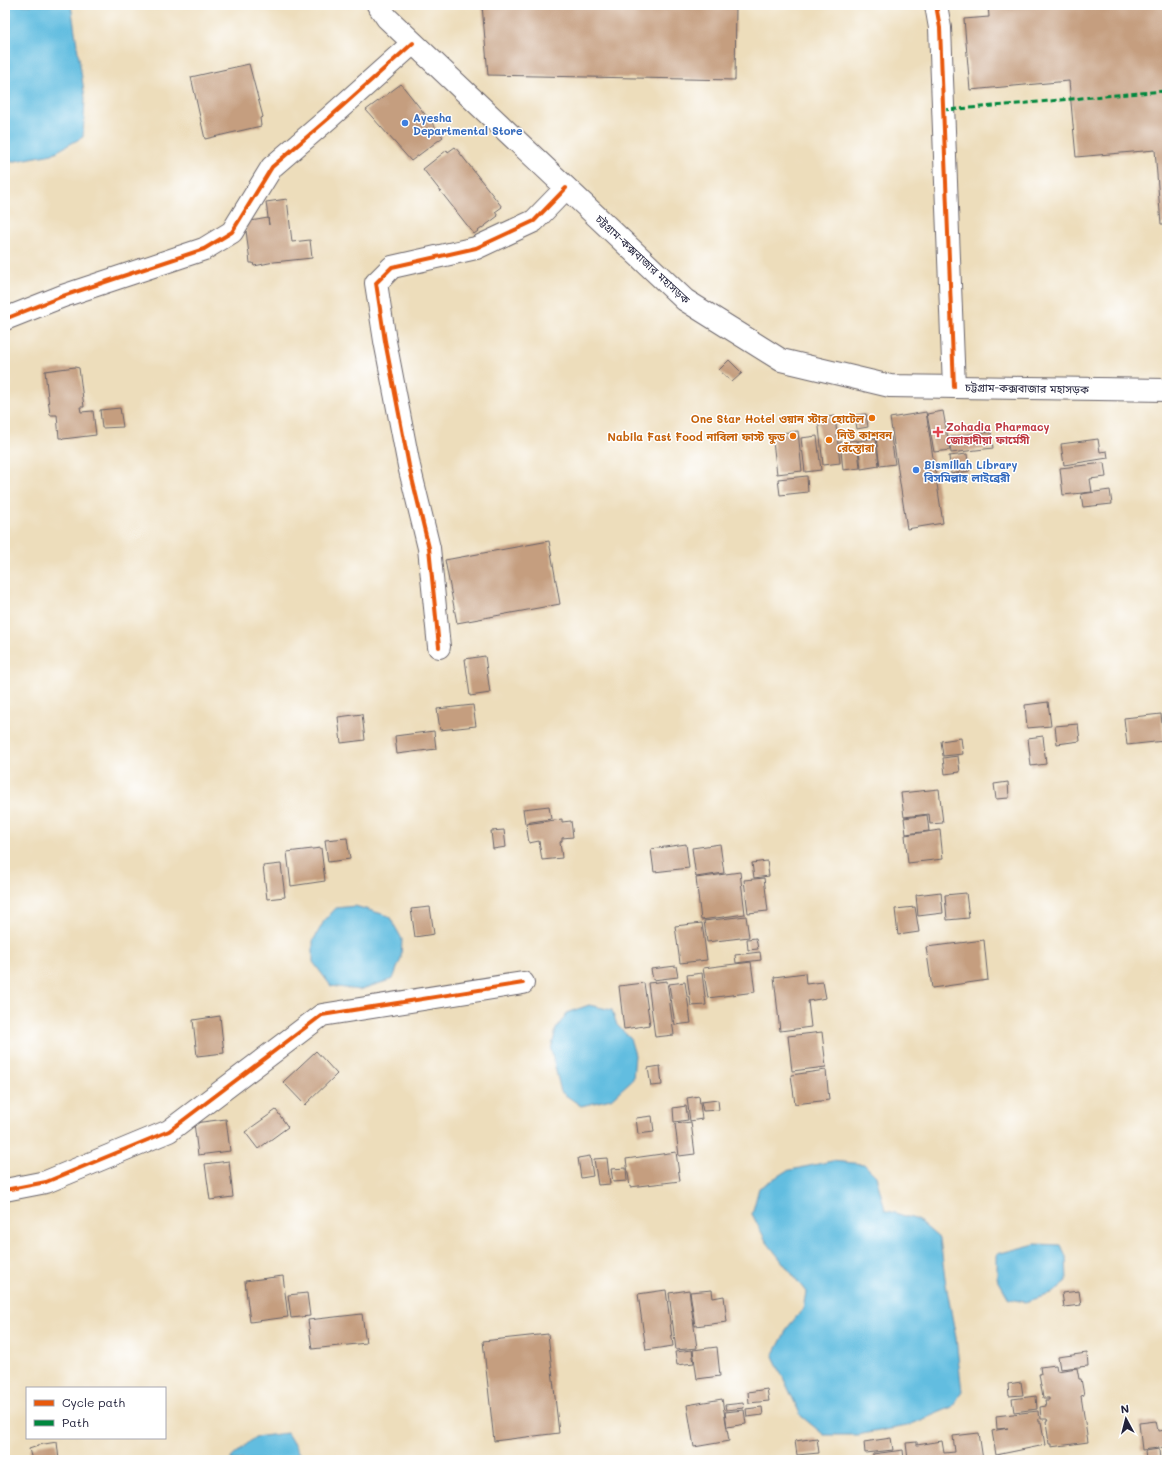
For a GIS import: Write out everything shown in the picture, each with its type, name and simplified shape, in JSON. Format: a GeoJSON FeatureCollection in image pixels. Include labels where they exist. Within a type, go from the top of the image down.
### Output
{"type":"FeatureCollection","features":[{"type":"Feature","properties":{"kind":"main road","name":"চট্টগ্রাম-কক্সবাজার মহাসড়ক"},"geometry":{"type":"LineString","coordinates":[[378,5],[387,18],[684,300],[781,360],[890,386],[1167,390]]}},
{"type":"Feature","properties":{"kind":"main road"},"geometry":{"type":"LineString","coordinates":[[936,5],[940,28],[954,387]]}},
{"type":"Feature","properties":{"kind":"main road"},"geometry":{"type":"LineString","coordinates":[[5,319],[63,296],[204,249],[232,232],[272,167],[329,118],[412,42]]}},
{"type":"Feature","properties":{"kind":"main road"},"geometry":{"type":"LineString","coordinates":[[439,646],[429,548],[409,466],[385,341],[376,283],[392,266],[476,248],[534,221],[566,188]]}},
{"type":"Feature","properties":{"kind":"main road"},"geometry":{"type":"LineString","coordinates":[[5,1190],[46,1182],[169,1131],[322,1015],[523,983]]}},
{"type":"Feature","properties":{"kind":"water"},"geometry":{"type":"Polygon","coordinates":[[[5,5],[71,5],[85,98],[83,137],[52,154],[5,163],[5,5]]]}},
{"type":"Feature","properties":{"kind":"water"},"geometry":{"type":"Polygon","coordinates":[[[355,906],[389,916],[402,939],[401,958],[393,979],[359,990],[331,986],[313,962],[313,941],[324,921],[336,908],[355,906]]]}},
{"type":"Feature","properties":{"kind":"water"},"geometry":{"type":"Polygon","coordinates":[[[589,1005],[612,1010],[617,1025],[630,1038],[635,1055],[633,1079],[611,1099],[581,1106],[561,1092],[551,1050],[556,1029],[567,1013],[589,1005]]]}},
{"type":"Feature","properties":{"kind":"water"},"geometry":{"type":"Polygon","coordinates":[[[832,1161],[864,1164],[876,1176],[885,1210],[918,1220],[940,1239],[945,1279],[956,1338],[962,1392],[952,1407],[907,1426],[857,1435],[824,1435],[801,1416],[773,1356],[788,1327],[803,1309],[806,1292],[766,1241],[752,1214],[759,1188],[786,1171],[832,1161]]]}},
{"type":"Feature","properties":{"kind":"water"},"geometry":{"type":"Polygon","coordinates":[[[1035,1244],[1061,1245],[1066,1256],[1067,1281],[1051,1294],[1025,1302],[1009,1299],[997,1278],[997,1254],[1035,1244]]]}},
{"type":"Feature","properties":{"kind":"water"},"geometry":{"type":"Polygon","coordinates":[[[287,1433],[303,1460],[231,1460],[231,1458],[255,1437],[287,1433]]]}},
{"type":"Feature","properties":{"kind":"building"},"geometry":{"type":"Polygon","coordinates":[[[482,5],[736,5],[735,80],[488,75],[482,5]]]}},
{"type":"Feature","properties":{"kind":"building"},"geometry":{"type":"Polygon","coordinates":[[[988,5],[1167,5],[1167,224],[1161,224],[1155,150],[1076,157],[1069,81],[970,90],[964,19],[989,17],[988,5]]]}},
{"type":"Feature","properties":{"kind":"building"},"geometry":{"type":"Polygon","coordinates":[[[249,64],[263,117],[260,118],[261,126],[205,139],[191,77],[249,64]]]}},
{"type":"Feature","properties":{"kind":"building","name":"Ayesha Departmental Store"},"geometry":{"type":"Polygon","coordinates":[[[401,84],[443,137],[411,161],[366,110],[401,84]]]}},
{"type":"Feature","properties":{"kind":"building"},"geometry":{"type":"Polygon","coordinates":[[[455,147],[502,207],[495,212],[498,216],[474,234],[423,169],[447,150],[448,152],[455,147]]]}},
{"type":"Feature","properties":{"kind":"building"},"geometry":{"type":"Polygon","coordinates":[[[287,199],[292,242],[310,240],[312,258],[274,262],[254,266],[253,263],[250,263],[245,222],[268,218],[269,225],[266,202],[287,199]]]}},
{"type":"Feature","properties":{"kind":"building"},"geometry":{"type":"Polygon","coordinates":[[[729,360],[742,373],[732,382],[719,370],[729,360]]]}},
{"type":"Feature","properties":{"kind":"building"},"geometry":{"type":"Polygon","coordinates":[[[75,367],[79,368],[84,407],[80,407],[81,412],[93,411],[96,435],[63,439],[59,438],[57,415],[50,415],[45,371],[75,367]]]}},
{"type":"Feature","properties":{"kind":"building"},"geometry":{"type":"Polygon","coordinates":[[[120,408],[123,427],[102,428],[100,410],[120,408]]]}},
{"type":"Feature","properties":{"kind":"building","name":"Zohadia Pharmacy জোহাদীয়া ফার্মেসী"},"geometry":{"type":"Polygon","coordinates":[[[943,411],[950,450],[934,452],[927,414],[943,411]]]}},
{"type":"Feature","properties":{"kind":"building","name":"Bismillah Library বিসমিল্লাহ লাইব্রেরী"},"geometry":{"type":"Polygon","coordinates":[[[926,412],[943,523],[907,529],[890,418],[926,412]]]}},
{"type":"Feature","properties":{"kind":"building"},"geometry":{"type":"Polygon","coordinates":[[[866,414],[868,427],[857,429],[855,415],[866,414]]]}},
{"type":"Feature","properties":{"kind":"building","name":"নিউ কাশবন রেঁস্তোরা"},"geometry":{"type":"Polygon","coordinates":[[[835,416],[840,463],[823,465],[818,418],[835,416]]]}},
{"type":"Feature","properties":{"kind":"building"},"geometry":{"type":"Polygon","coordinates":[[[798,431],[802,471],[777,474],[772,434],[798,431]]]}},
{"type":"Feature","properties":{"kind":"building"},"geometry":{"type":"Polygon","coordinates":[[[991,432],[993,448],[951,453],[949,437],[991,432]]]}},
{"type":"Feature","properties":{"kind":"building"},"geometry":{"type":"Polygon","coordinates":[[[817,436],[821,470],[805,472],[801,438],[817,436]]]}},
{"type":"Feature","properties":{"kind":"building"},"geometry":{"type":"Polygon","coordinates":[[[891,437],[895,464],[880,466],[876,438],[891,437]]]}},
{"type":"Feature","properties":{"kind":"building"},"geometry":{"type":"Polygon","coordinates":[[[876,438],[879,466],[861,469],[858,441],[876,438]]]}},
{"type":"Feature","properties":{"kind":"building"},"geometry":{"type":"Polygon","coordinates":[[[1098,439],[1100,452],[1107,451],[1108,458],[1064,465],[1061,444],[1098,439]]]}},
{"type":"Feature","properties":{"kind":"building"},"geometry":{"type":"Polygon","coordinates":[[[857,440],[860,468],[843,470],[840,442],[857,440]]]}},
{"type":"Feature","properties":{"kind":"building"},"geometry":{"type":"Polygon","coordinates":[[[967,454],[969,471],[951,474],[949,456],[967,454]]]}},
{"type":"Feature","properties":{"kind":"building"},"geometry":{"type":"Polygon","coordinates":[[[1104,463],[1106,477],[1090,479],[1092,492],[1063,495],[1060,468],[1104,463]]]}},
{"type":"Feature","properties":{"kind":"building"},"geometry":{"type":"Polygon","coordinates":[[[807,476],[808,492],[780,495],[778,479],[807,476]]]}},
{"type":"Feature","properties":{"kind":"building"},"geometry":{"type":"Polygon","coordinates":[[[1110,490],[1112,504],[1083,507],[1081,494],[1110,490]]]}},
{"type":"Feature","properties":{"kind":"building"},"geometry":{"type":"Polygon","coordinates":[[[549,541],[560,604],[457,623],[445,560],[549,541]]]}},
{"type":"Feature","properties":{"kind":"building"},"geometry":{"type":"Polygon","coordinates":[[[485,656],[490,693],[470,696],[465,659],[485,656]]]}},
{"type":"Feature","properties":{"kind":"building"},"geometry":{"type":"Polygon","coordinates":[[[1048,702],[1051,726],[1027,728],[1025,705],[1048,702]]]}},
{"type":"Feature","properties":{"kind":"building"},"geometry":{"type":"Polygon","coordinates":[[[473,705],[476,726],[440,730],[437,709],[473,705]]]}},
{"type":"Feature","properties":{"kind":"building"},"geometry":{"type":"Polygon","coordinates":[[[362,714],[365,740],[341,743],[338,717],[362,714]]]}},
{"type":"Feature","properties":{"kind":"building"},"geometry":{"type":"Polygon","coordinates":[[[1161,714],[1164,741],[1127,745],[1124,718],[1161,714]]]}},
{"type":"Feature","properties":{"kind":"building"},"geometry":{"type":"Polygon","coordinates":[[[1078,724],[1080,741],[1057,744],[1055,726],[1078,724]]]}},
{"type":"Feature","properties":{"kind":"building"},"geometry":{"type":"Polygon","coordinates":[[[434,731],[436,749],[397,754],[395,736],[434,731]]]}},
{"type":"Feature","properties":{"kind":"building"},"geometry":{"type":"Polygon","coordinates":[[[1043,736],[1046,764],[1031,766],[1028,738],[1043,736]]]}},
{"type":"Feature","properties":{"kind":"building"},"geometry":{"type":"Polygon","coordinates":[[[961,738],[963,754],[943,756],[941,741],[961,738]]]}},
{"type":"Feature","properties":{"kind":"building"},"geometry":{"type":"Polygon","coordinates":[[[958,756],[960,772],[945,774],[943,758],[958,756]]]}},
{"type":"Feature","properties":{"kind":"building"},"geometry":{"type":"Polygon","coordinates":[[[1008,782],[1009,798],[996,799],[994,784],[1008,782]]]}},
{"type":"Feature","properties":{"kind":"building"},"geometry":{"type":"Polygon","coordinates":[[[939,789],[943,823],[930,824],[929,814],[904,817],[901,793],[939,789]]]}},
{"type":"Feature","properties":{"kind":"building"},"geometry":{"type":"Polygon","coordinates":[[[549,806],[551,819],[525,823],[523,809],[549,806]]]}},
{"type":"Feature","properties":{"kind":"building"},"geometry":{"type":"Polygon","coordinates":[[[927,815],[929,831],[906,834],[904,818],[927,815]]]}},
{"type":"Feature","properties":{"kind":"building"},"geometry":{"type":"Polygon","coordinates":[[[562,819],[562,822],[571,821],[573,837],[562,838],[562,841],[560,842],[562,858],[542,860],[539,841],[529,843],[526,824],[562,819]]]}},
{"type":"Feature","properties":{"kind":"building"},"geometry":{"type":"Polygon","coordinates":[[[504,830],[506,847],[493,849],[491,831],[504,830]]]}},
{"type":"Feature","properties":{"kind":"building"},"geometry":{"type":"Polygon","coordinates":[[[940,830],[943,859],[908,863],[905,835],[940,830]]]}},
{"type":"Feature","properties":{"kind":"building"},"geometry":{"type":"Polygon","coordinates":[[[347,838],[350,859],[328,862],[325,840],[347,838]]]}},
{"type":"Feature","properties":{"kind":"building"},"geometry":{"type":"Polygon","coordinates":[[[686,844],[689,868],[654,872],[651,849],[686,844]]]}},
{"type":"Feature","properties":{"kind":"building"},"geometry":{"type":"Polygon","coordinates":[[[720,844],[724,873],[696,877],[692,848],[720,844]]]}},
{"type":"Feature","properties":{"kind":"building"},"geometry":{"type":"Polygon","coordinates":[[[321,848],[325,881],[291,886],[287,852],[321,848]]]}},
{"type":"Feature","properties":{"kind":"building"},"geometry":{"type":"Polygon","coordinates":[[[767,861],[769,876],[754,878],[752,863],[767,861]]]}},
{"type":"Feature","properties":{"kind":"building"},"geometry":{"type":"Polygon","coordinates":[[[281,864],[285,897],[267,899],[263,866],[281,864]]]}},
{"type":"Feature","properties":{"kind":"building"},"geometry":{"type":"Polygon","coordinates":[[[740,872],[745,914],[701,920],[696,878],[740,872]]]}},
{"type":"Feature","properties":{"kind":"building"},"geometry":{"type":"Polygon","coordinates":[[[764,878],[768,911],[748,913],[744,880],[764,878]]]}},
{"type":"Feature","properties":{"kind":"building"},"geometry":{"type":"Polygon","coordinates":[[[941,892],[943,913],[918,916],[916,895],[941,892]]]}},
{"type":"Feature","properties":{"kind":"building"},"geometry":{"type":"Polygon","coordinates":[[[966,893],[969,918],[947,920],[945,895],[966,893]]]}},
{"type":"Feature","properties":{"kind":"building"},"geometry":{"type":"Polygon","coordinates":[[[430,907],[434,934],[415,937],[411,909],[430,907]]]}},
{"type":"Feature","properties":{"kind":"building"},"geometry":{"type":"Polygon","coordinates":[[[915,907],[919,932],[898,935],[895,909],[915,907]]]}},
{"type":"Feature","properties":{"kind":"building"},"geometry":{"type":"Polygon","coordinates":[[[746,916],[749,937],[707,942],[704,921],[746,916]]]}},
{"type":"Feature","properties":{"kind":"building"},"geometry":{"type":"Polygon","coordinates":[[[702,923],[707,960],[680,963],[675,926],[702,923]]]}},
{"type":"Feature","properties":{"kind":"building"},"geometry":{"type":"Polygon","coordinates":[[[756,938],[758,949],[748,950],[747,939],[756,938]]]}},
{"type":"Feature","properties":{"kind":"building"},"geometry":{"type":"Polygon","coordinates":[[[984,940],[988,980],[932,988],[926,947],[984,940]]]}},
{"type":"Feature","properties":{"kind":"building"},"geometry":{"type":"Polygon","coordinates":[[[760,952],[761,960],[736,963],[735,955],[760,952]]]}},
{"type":"Feature","properties":{"kind":"building"},"geometry":{"type":"Polygon","coordinates":[[[751,962],[755,992],[708,998],[703,968],[751,962]]]}},
{"type":"Feature","properties":{"kind":"building"},"geometry":{"type":"Polygon","coordinates":[[[676,966],[678,977],[653,980],[651,969],[676,966]]]}},
{"type":"Feature","properties":{"kind":"building"},"geometry":{"type":"Polygon","coordinates":[[[702,973],[706,1005],[691,1006],[687,975],[702,973]]]}},
{"type":"Feature","properties":{"kind":"building"},"geometry":{"type":"Polygon","coordinates":[[[805,973],[806,984],[823,982],[826,998],[808,1001],[811,1027],[780,1031],[774,977],[805,973]]]}},
{"type":"Feature","properties":{"kind":"building"},"geometry":{"type":"Polygon","coordinates":[[[667,981],[674,1035],[655,1037],[648,983],[667,981]]]}},
{"type":"Feature","properties":{"kind":"building"},"geometry":{"type":"Polygon","coordinates":[[[685,982],[691,1023],[675,1025],[669,984],[685,982]]]}},
{"type":"Feature","properties":{"kind":"building"},"geometry":{"type":"Polygon","coordinates":[[[644,983],[650,1025],[624,1029],[619,986],[644,983]]]}},
{"type":"Feature","properties":{"kind":"building"},"geometry":{"type":"Polygon","coordinates":[[[220,1016],[224,1053],[197,1056],[193,1020],[220,1016]]]}},
{"type":"Feature","properties":{"kind":"building"},"geometry":{"type":"Polygon","coordinates":[[[822,1032],[826,1067],[792,1071],[788,1036],[822,1032]]]}},
{"type":"Feature","properties":{"kind":"building"},"geometry":{"type":"Polygon","coordinates":[[[316,1051],[337,1074],[305,1105],[283,1082],[316,1051]]]}},
{"type":"Feature","properties":{"kind":"building"},"geometry":{"type":"Polygon","coordinates":[[[660,1066],[662,1085],[651,1086],[648,1068],[660,1066]]]}},
{"type":"Feature","properties":{"kind":"building"},"geometry":{"type":"Polygon","coordinates":[[[826,1070],[829,1100],[795,1104],[791,1075],[826,1070]]]}},
{"type":"Feature","properties":{"kind":"building"},"geometry":{"type":"Polygon","coordinates":[[[699,1096],[702,1119],[690,1121],[687,1098],[699,1096]]]}},
{"type":"Feature","properties":{"kind":"building"},"geometry":{"type":"Polygon","coordinates":[[[718,1100],[719,1110],[703,1111],[701,1102],[718,1100]]]}},
{"type":"Feature","properties":{"kind":"building"},"geometry":{"type":"Polygon","coordinates":[[[686,1106],[688,1120],[674,1122],[673,1108],[686,1106]]]}},
{"type":"Feature","properties":{"kind":"building"},"geometry":{"type":"Polygon","coordinates":[[[276,1110],[288,1127],[258,1149],[245,1132],[276,1110]]]}},
{"type":"Feature","properties":{"kind":"building"},"geometry":{"type":"Polygon","coordinates":[[[652,1116],[654,1132],[638,1134],[636,1118],[652,1116]]]}},
{"type":"Feature","properties":{"kind":"building"},"geometry":{"type":"Polygon","coordinates":[[[226,1119],[230,1151],[198,1155],[194,1123],[226,1119]]]}},
{"type":"Feature","properties":{"kind":"building"},"geometry":{"type":"Polygon","coordinates":[[[691,1122],[695,1154],[679,1156],[675,1124],[691,1122]]]}},
{"type":"Feature","properties":{"kind":"building"},"geometry":{"type":"Polygon","coordinates":[[[676,1152],[680,1181],[630,1187],[626,1159],[676,1152]]]}},
{"type":"Feature","properties":{"kind":"building"},"geometry":{"type":"Polygon","coordinates":[[[590,1156],[593,1176],[581,1178],[578,1158],[590,1156]]]}},
{"type":"Feature","properties":{"kind":"building"},"geometry":{"type":"Polygon","coordinates":[[[607,1158],[610,1184],[598,1185],[594,1159],[607,1158]]]}},
{"type":"Feature","properties":{"kind":"building"},"geometry":{"type":"Polygon","coordinates":[[[229,1161],[233,1197],[210,1200],[205,1164],[229,1161]]]}},
{"type":"Feature","properties":{"kind":"building"},"geometry":{"type":"Polygon","coordinates":[[[626,1168],[627,1181],[613,1182],[611,1169],[626,1168]]]}},
{"type":"Feature","properties":{"kind":"building"},"geometry":{"type":"Polygon","coordinates":[[[283,1276],[288,1317],[250,1322],[245,1281],[283,1276]]]}},
{"type":"Feature","properties":{"kind":"building"},"geometry":{"type":"Polygon","coordinates":[[[666,1290],[673,1346],[646,1350],[638,1294],[666,1290]]]}},
{"type":"Feature","properties":{"kind":"building"},"geometry":{"type":"Polygon","coordinates":[[[689,1290],[697,1348],[676,1350],[669,1293],[689,1290]]]}},
{"type":"Feature","properties":{"kind":"building"},"geometry":{"type":"Polygon","coordinates":[[[712,1290],[713,1298],[724,1296],[727,1322],[695,1326],[690,1292],[712,1290]]]}},
{"type":"Feature","properties":{"kind":"building"},"geometry":{"type":"Polygon","coordinates":[[[1079,1291],[1081,1305],[1064,1307],[1062,1293],[1079,1291]]]}},
{"type":"Feature","properties":{"kind":"building"},"geometry":{"type":"Polygon","coordinates":[[[307,1293],[310,1316],[291,1318],[288,1295],[307,1293]]]}},
{"type":"Feature","properties":{"kind":"building"},"geometry":{"type":"Polygon","coordinates":[[[362,1314],[366,1343],[312,1349],[308,1320],[362,1314]]]}},
{"type":"Feature","properties":{"kind":"building"},"geometry":{"type":"Polygon","coordinates":[[[548,1334],[559,1433],[494,1441],[483,1341],[548,1334]]]}},
{"type":"Feature","properties":{"kind":"building"},"geometry":{"type":"Polygon","coordinates":[[[717,1347],[720,1376],[697,1379],[693,1350],[717,1347]]]}},
{"type":"Feature","properties":{"kind":"building"},"geometry":{"type":"Polygon","coordinates":[[[692,1350],[694,1363],[677,1365],[675,1352],[692,1350]]]}},
{"type":"Feature","properties":{"kind":"building"},"geometry":{"type":"Polygon","coordinates":[[[1087,1353],[1088,1366],[1060,1369],[1058,1357],[1087,1353]]]}},
{"type":"Feature","properties":{"kind":"building"},"geometry":{"type":"Polygon","coordinates":[[[1056,1365],[1057,1371],[1077,1368],[1084,1395],[1081,1396],[1088,1442],[1051,1447],[1051,1444],[1049,1444],[1046,1421],[1048,1421],[1047,1419],[1041,1419],[1040,1407],[1046,1406],[1045,1400],[1049,1400],[1049,1398],[1043,1398],[1039,1374],[1041,1374],[1040,1367],[1056,1365]]]}},
{"type":"Feature","properties":{"kind":"building"},"geometry":{"type":"Polygon","coordinates":[[[1021,1382],[1023,1395],[1009,1396],[1008,1384],[1021,1382]]]}},
{"type":"Feature","properties":{"kind":"building"},"geometry":{"type":"Polygon","coordinates":[[[767,1389],[769,1401],[749,1403],[748,1392],[767,1389]]]}},
{"type":"Feature","properties":{"kind":"building"},"geometry":{"type":"Polygon","coordinates":[[[1036,1396],[1037,1409],[1014,1412],[1012,1399],[1036,1396]]]}},
{"type":"Feature","properties":{"kind":"building"},"geometry":{"type":"Polygon","coordinates":[[[722,1399],[729,1441],[694,1447],[687,1405],[722,1399]]]}},
{"type":"Feature","properties":{"kind":"building"},"geometry":{"type":"Polygon","coordinates":[[[743,1403],[744,1408],[726,1410],[725,1405],[743,1403]]]}},
{"type":"Feature","properties":{"kind":"building"},"geometry":{"type":"Polygon","coordinates":[[[762,1407],[763,1415],[747,1417],[746,1409],[762,1407]]]}},
{"type":"Feature","properties":{"kind":"building"},"geometry":{"type":"Polygon","coordinates":[[[744,1410],[746,1424],[727,1427],[725,1412],[744,1410]]]}},
{"type":"Feature","properties":{"kind":"building"},"geometry":{"type":"Polygon","coordinates":[[[1038,1411],[1039,1422],[1041,1422],[1045,1445],[996,1455],[992,1431],[1008,1428],[997,1429],[996,1416],[1038,1411]]]}},
{"type":"Feature","properties":{"kind":"building"},"geometry":{"type":"Polygon","coordinates":[[[1156,1421],[1158,1431],[1166,1430],[1167,1447],[1142,1450],[1139,1423],[1156,1421]]]}},
{"type":"Feature","properties":{"kind":"building"},"geometry":{"type":"Polygon","coordinates":[[[979,1433],[983,1460],[908,1460],[906,1443],[917,1442],[917,1445],[942,1441],[944,1453],[955,1452],[953,1436],[979,1433]]]}},
{"type":"Feature","properties":{"kind":"building"},"geometry":{"type":"Polygon","coordinates":[[[817,1438],[819,1453],[797,1455],[795,1441],[817,1438]]]}},
{"type":"Feature","properties":{"kind":"building"},"geometry":{"type":"Polygon","coordinates":[[[891,1438],[893,1450],[865,1453],[864,1442],[891,1438]]]}},
{"type":"Feature","properties":{"kind":"building"},"geometry":{"type":"Polygon","coordinates":[[[57,1442],[59,1460],[32,1460],[29,1449],[38,1445],[57,1442]]]}},
{"type":"Feature","properties":{"kind":"building"},"geometry":{"type":"Polygon","coordinates":[[[1159,1449],[1160,1460],[1146,1460],[1145,1451],[1159,1449]]]}},
{"type":"Feature","properties":{"kind":"building"},"geometry":{"type":"Polygon","coordinates":[[[903,1450],[904,1460],[872,1460],[873,1454],[903,1450]]]}},
{"type":"Feature","properties":{"kind":"building"},"geometry":{"type":"Polygon","coordinates":[[[1142,1457],[1142,1460],[1126,1460],[1126,1459],[1142,1457]]]}},
{"type":"Feature","properties":{"kind":"marked path"},"geometry":{"type":"LineString","coordinates":[[943,110],[1167,91]]}},
{"type":"Feature","properties":{"kind":"cycle path"},"geometry":{"type":"LineString","coordinates":[[936,5],[940,28],[954,387]]}},
{"type":"Feature","properties":{"kind":"cycle path"},"geometry":{"type":"LineString","coordinates":[[5,319],[63,296],[204,249],[232,232],[272,167],[413,43]]}},
{"type":"Feature","properties":{"kind":"cycle path"},"geometry":{"type":"LineString","coordinates":[[439,647],[429,548],[409,466],[385,341],[376,283],[392,267],[476,248],[534,221],[566,188]]}},
{"type":"Feature","properties":{"kind":"cycle path"},"geometry":{"type":"LineString","coordinates":[[5,1190],[46,1182],[169,1131],[322,1015],[523,983]]}},
{"type":"Feature","properties":{"kind":"place","name":"Ayesha Departmental Store"},"geometry":{"type":"Point","coordinates":[405,123]}},
{"type":"Feature","properties":{"kind":"place","name":"One Star Hotel ওয়ান স্টার হোটেল"},"geometry":{"type":"Point","coordinates":[872,418]}},
{"type":"Feature","properties":{"kind":"place","name":"Zohadia Pharmacy জোহাদীয়া ফার্মেসী"},"geometry":{"type":"Point","coordinates":[938,432]}},
{"type":"Feature","properties":{"kind":"place","name":"Nabila Fast Food নাবিলা ফাস্ট ফুড"},"geometry":{"type":"Point","coordinates":[793,436]}},
{"type":"Feature","properties":{"kind":"place","name":"নিউ কাশবন রেঁস্তোরা"},"geometry":{"type":"Point","coordinates":[829,440]}},
{"type":"Feature","properties":{"kind":"place","name":"Bismillah Library বিসমিল্লাহ লাইব্রেরী"},"geometry":{"type":"Point","coordinates":[916,470]}}]}
